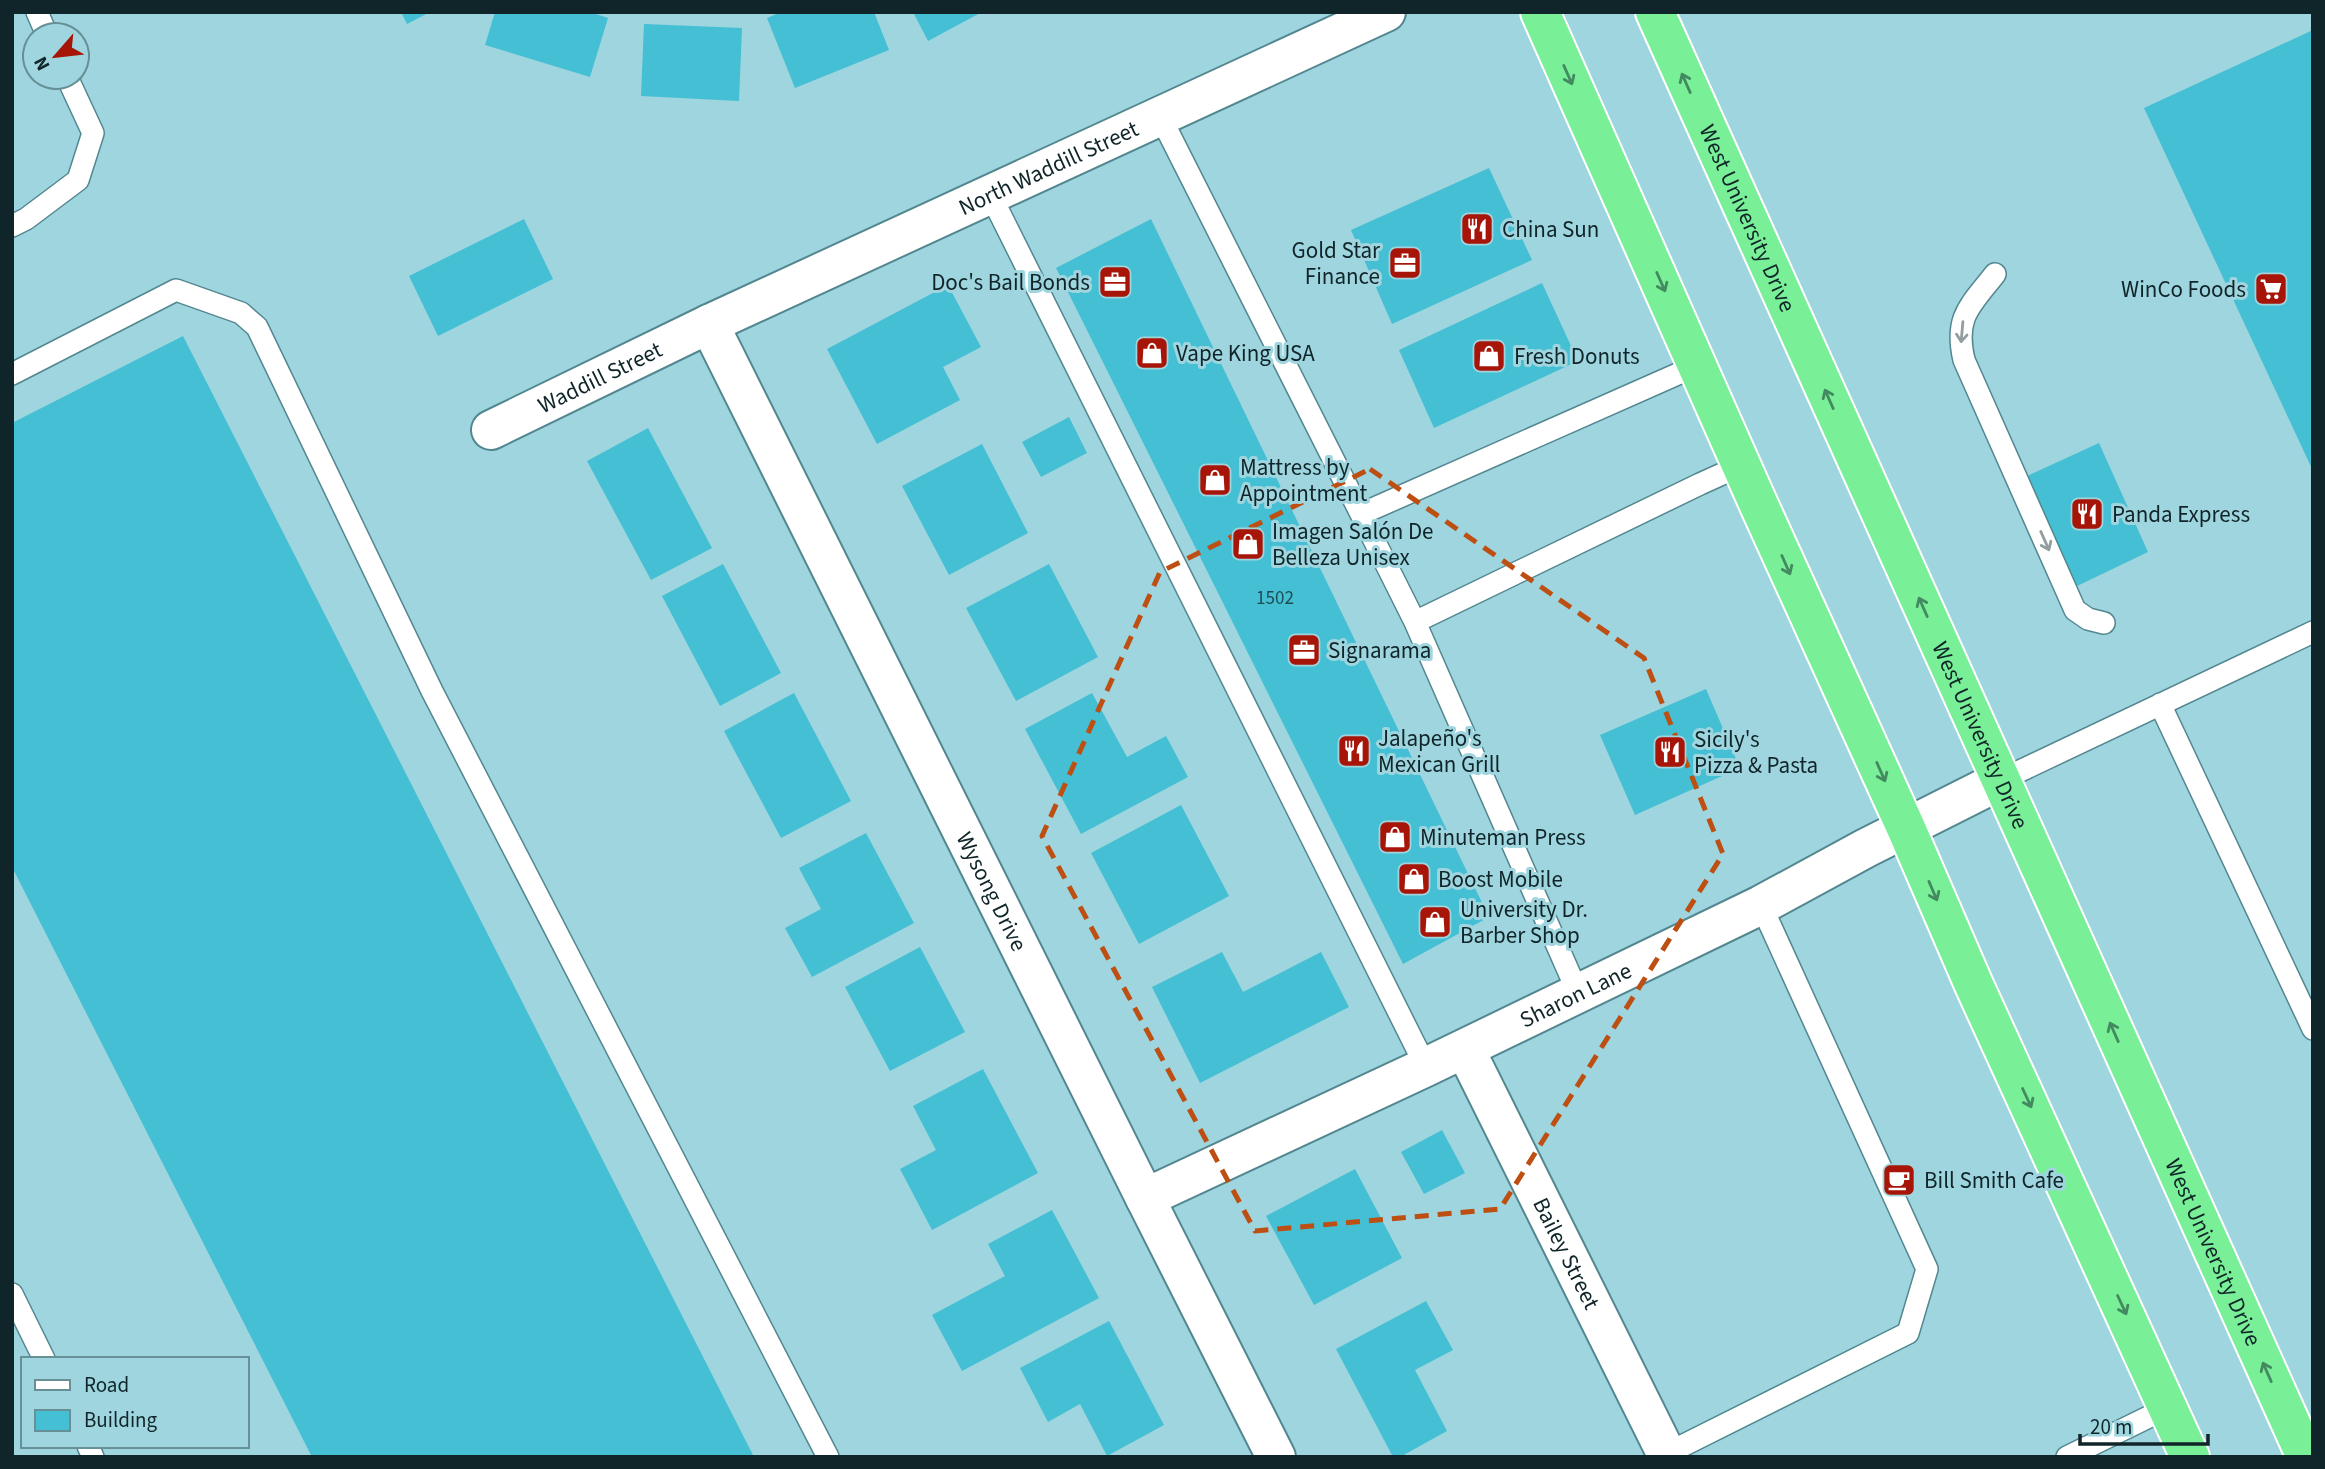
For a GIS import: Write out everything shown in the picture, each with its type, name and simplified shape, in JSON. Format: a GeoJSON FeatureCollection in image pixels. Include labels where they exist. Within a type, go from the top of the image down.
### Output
{"type":"FeatureCollection","features":[{"type":"Feature","properties":{"kind":"highway"},"geometry":{"type":"LineString","coordinates":[[1540,12],[1975,985],[2190,1457]]}},
{"type":"Feature","properties":{"kind":"highway","name":"West University Drive"},"geometry":{"type":"LineString","coordinates":[[1655,12],[2306,1457]]}},
{"type":"Feature","properties":{"kind":"street","name":"North Waddill Street"},"geometry":{"type":"LineString","coordinates":[[709,324],[1386,12]]}},
{"type":"Feature","properties":{"kind":"street","name":"Waddill Street"},"geometry":{"type":"LineString","coordinates":[[491,430],[709,324]]}},
{"type":"Feature","properties":{"kind":"street","name":"Wysong Drive"},"geometry":{"type":"LineString","coordinates":[[709,324],[1276,1457]]}},
{"type":"Feature","properties":{"kind":"street","name":"Sharon Lane"},"geometry":{"type":"LineString","coordinates":[[1145,1198],[1465,1049],[1761,905],[2001,780]]}},
{"type":"Feature","properties":{"kind":"street","name":"Bailey Street"},"geometry":{"type":"LineString","coordinates":[[1465,1049],[1667,1455]]}},
{"type":"Feature","properties":{"kind":"lane"},"geometry":{"type":"LineString","coordinates":[[12,226],[26,219],[78,180],[93,133],[74,91]]}},
{"type":"Feature","properties":{"kind":"lane"},"geometry":{"type":"LineString","coordinates":[[1160,116],[1415,622],[1578,993]]}},
{"type":"Feature","properties":{"kind":"lane"},"geometry":{"type":"LineString","coordinates":[[990,194],[1426,1067]]}},
{"type":"Feature","properties":{"kind":"lane"},"geometry":{"type":"LineString","coordinates":[[1995,274],[1963,316],[1960,335],[1964,360],[2075,610],[2088,619],[2104,623]]}},
{"type":"Feature","properties":{"kind":"lane"},"geometry":{"type":"LineString","coordinates":[[12,374],[176,290],[241,313],[257,327],[432,691],[828,1457]]}},
{"type":"Feature","properties":{"kind":"lane"},"geometry":{"type":"LineString","coordinates":[[1361,514],[1698,365]]}},
{"type":"Feature","properties":{"kind":"lane"},"geometry":{"type":"LineString","coordinates":[[1415,622],[1742,465]]}},
{"type":"Feature","properties":{"kind":"lane"},"geometry":{"type":"LineString","coordinates":[[2001,780],[2313,632]]}},
{"type":"Feature","properties":{"kind":"lane"},"geometry":{"type":"LineString","coordinates":[[2160,704],[2313,1029]]}},
{"type":"Feature","properties":{"kind":"lane"},"geometry":{"type":"LineString","coordinates":[[1667,1455],[1908,1333],[1927,1269],[1761,905]]}},
{"type":"Feature","properties":{"kind":"lane"},"geometry":{"type":"LineString","coordinates":[[12,1294],[43,1357]]}},
{"type":"Feature","properties":{"kind":"lane"},"geometry":{"type":"LineString","coordinates":[[2067,1457],[2169,1407]]}},
{"type":"Feature","properties":{"kind":"highlighted area"},"geometry":{"type":"Polygon","coordinates":[[[1370,469],[1644,658],[1723,854],[1500,1209],[1255,1231],[1042,836],[1160,572],[1370,469]]]}},
{"type":"Feature","properties":{"kind":"building"},"geometry":{"type":"Polygon","coordinates":[[[401,12],[430,12],[407,24],[401,12]]]}},
{"type":"Feature","properties":{"kind":"building"},"geometry":{"type":"Polygon","coordinates":[[[495,12],[590,12],[608,18],[590,77],[485,45],[495,12]]]}},
{"type":"Feature","properties":{"kind":"building"},"geometry":{"type":"Polygon","coordinates":[[[781,12],[874,12],[889,50],[795,88],[767,18],[781,12]]]}},
{"type":"Feature","properties":{"kind":"building"},"geometry":{"type":"Polygon","coordinates":[[[913,12],[982,12],[928,41],[913,12]]]}},
{"type":"Feature","properties":{"kind":"building"},"geometry":{"type":"Polygon","coordinates":[[[644,24],[742,28],[739,101],[641,96],[644,24]]]}},
{"type":"Feature","properties":{"kind":"building","name":"WinCo Foods"},"geometry":{"type":"Polygon","coordinates":[[[2313,30],[2313,471],[2144,108],[2313,30]]]}},
{"type":"Feature","properties":{"kind":"building"},"geometry":{"type":"Polygon","coordinates":[[[1489,168],[1532,260],[1392,324],[1351,230],[1489,168]]]}},
{"type":"Feature","properties":{"kind":"building"},"geometry":{"type":"Polygon","coordinates":[[[524,219],[553,279],[438,336],[409,276],[524,219]]]}},
{"type":"Feature","properties":{"kind":"building"},"geometry":{"type":"Polygon","coordinates":[[[1151,219],[1489,917],[1403,964],[1056,268],[1151,219]]]}},
{"type":"Feature","properties":{"kind":"building","name":"Fresh Donuts"},"geometry":{"type":"Polygon","coordinates":[[[1542,283],[1578,361],[1434,428],[1399,350],[1542,283]]]}},
{"type":"Feature","properties":{"kind":"building"},"geometry":{"type":"Polygon","coordinates":[[[948,285],[981,347],[943,367],[960,400],[877,444],[827,349],[948,285]]]}},
{"type":"Feature","properties":{"kind":"building"},"geometry":{"type":"Polygon","coordinates":[[[183,336],[754,1457],[312,1457],[12,867],[12,423],[183,336]]]}},
{"type":"Feature","properties":{"kind":"building"},"geometry":{"type":"Polygon","coordinates":[[[1069,417],[1087,453],[1041,477],[1022,442],[1069,417]]]}},
{"type":"Feature","properties":{"kind":"building"},"geometry":{"type":"Polygon","coordinates":[[[648,428],[712,548],[651,580],[587,461],[648,428]]]}},
{"type":"Feature","properties":{"kind":"building","name":"Panda Express"},"geometry":{"type":"Polygon","coordinates":[[[2099,443],[2148,552],[2075,587],[2027,476],[2099,443]]]}},
{"type":"Feature","properties":{"kind":"building"},"geometry":{"type":"Polygon","coordinates":[[[982,444],[1028,533],[949,575],[902,486],[982,444]]]}},
{"type":"Feature","properties":{"kind":"building"},"geometry":{"type":"Polygon","coordinates":[[[723,564],[781,673],[720,706],[662,596],[723,564]]]}},
{"type":"Feature","properties":{"kind":"building"},"geometry":{"type":"Polygon","coordinates":[[[1049,564],[1098,657],[1016,701],[966,608],[1049,564]]]}},
{"type":"Feature","properties":{"kind":"building","name":"Sicily's Pizza & Pasta"},"geometry":{"type":"Polygon","coordinates":[[[1706,689],[1740,768],[1635,815],[1600,735],[1706,689]]]}},
{"type":"Feature","properties":{"kind":"building"},"geometry":{"type":"Polygon","coordinates":[[[794,693],[851,801],[781,838],[724,731],[794,693]]]}},
{"type":"Feature","properties":{"kind":"building"},"geometry":{"type":"Polygon","coordinates":[[[1092,693],[1127,757],[1166,736],[1188,777],[1081,834],[1025,729],[1092,693]]]}},
{"type":"Feature","properties":{"kind":"building"},"geometry":{"type":"Polygon","coordinates":[[[1181,805],[1229,896],[1139,944],[1091,853],[1181,805]]]}},
{"type":"Feature","properties":{"kind":"building"},"geometry":{"type":"Polygon","coordinates":[[[866,833],[914,923],[812,977],[785,928],[821,909],[799,868],[866,833]]]}},
{"type":"Feature","properties":{"kind":"building"},"geometry":{"type":"Polygon","coordinates":[[[920,947],[965,1032],[890,1071],[845,987],[920,947]]]}},
{"type":"Feature","properties":{"kind":"building"},"geometry":{"type":"Polygon","coordinates":[[[1222,952],[1243,992],[1321,952],[1349,1007],[1200,1083],[1152,987],[1222,952]]]}},
{"type":"Feature","properties":{"kind":"building"},"geometry":{"type":"Polygon","coordinates":[[[983,1069],[1038,1173],[932,1230],[900,1169],[936,1150],[913,1106],[983,1069]]]}},
{"type":"Feature","properties":{"kind":"building"},"geometry":{"type":"Polygon","coordinates":[[[1442,1130],[1465,1173],[1424,1194],[1401,1152],[1442,1130]]]}},
{"type":"Feature","properties":{"kind":"building"},"geometry":{"type":"Polygon","coordinates":[[[1355,1169],[1402,1258],[1314,1305],[1266,1216],[1355,1169]]]}},
{"type":"Feature","properties":{"kind":"building"},"geometry":{"type":"Polygon","coordinates":[[[1052,1210],[1099,1298],[962,1371],[932,1315],[1005,1276],[988,1244],[1052,1210]]]}},
{"type":"Feature","properties":{"kind":"building"},"geometry":{"type":"Polygon","coordinates":[[[1426,1301],[1453,1350],[1415,1370],[1447,1431],[1400,1457],[1393,1457],[1336,1349],[1426,1301]]]}},
{"type":"Feature","properties":{"kind":"building"},"geometry":{"type":"Polygon","coordinates":[[[1109,1321],[1164,1425],[1107,1456],[1080,1404],[1048,1422],[1020,1368],[1109,1321]]]}},
{"type":"Feature","properties":{"kind":"place","name":"China Sun"},"geometry":{"type":"Point","coordinates":[1477,229]}},
{"type":"Feature","properties":{"kind":"place","name":"Gold Star Finance"},"geometry":{"type":"Point","coordinates":[1405,263]}},
{"type":"Feature","properties":{"kind":"place","name":"Doc's Bail Bonds"},"geometry":{"type":"Point","coordinates":[1115,282]}},
{"type":"Feature","properties":{"kind":"place","name":"WinCo Foods"},"geometry":{"type":"Point","coordinates":[2271,289]}},
{"type":"Feature","properties":{"kind":"place","name":"Vape King USA"},"geometry":{"type":"Point","coordinates":[1152,353]}},
{"type":"Feature","properties":{"kind":"place","name":"Fresh Donuts"},"geometry":{"type":"Point","coordinates":[1489,356]}},
{"type":"Feature","properties":{"kind":"place","name":"Mattress by Appointment"},"geometry":{"type":"Point","coordinates":[1215,480]}},
{"type":"Feature","properties":{"kind":"place","name":"Panda Express"},"geometry":{"type":"Point","coordinates":[2087,514]}},
{"type":"Feature","properties":{"kind":"place","name":"Imagen Salón De Belleza Unisex"},"geometry":{"type":"Point","coordinates":[1248,544]}},
{"type":"Feature","properties":{"kind":"place","name":"Signarama"},"geometry":{"type":"Point","coordinates":[1304,650]}},
{"type":"Feature","properties":{"kind":"place","name":"Jalapeño's Mexican Grill"},"geometry":{"type":"Point","coordinates":[1354,751]}},
{"type":"Feature","properties":{"kind":"place","name":"Sicily's Pizza & Pasta"},"geometry":{"type":"Point","coordinates":[1670,752]}},
{"type":"Feature","properties":{"kind":"place","name":"Minuteman Press"},"geometry":{"type":"Point","coordinates":[1395,837]}},
{"type":"Feature","properties":{"kind":"place","name":"Boost Mobile"},"geometry":{"type":"Point","coordinates":[1414,879]}},
{"type":"Feature","properties":{"kind":"place","name":"University Dr. Barber Shop"},"geometry":{"type":"Point","coordinates":[1435,922]}},
{"type":"Feature","properties":{"kind":"place","name":"Bill Smith Cafe"},"geometry":{"type":"Point","coordinates":[1899,1180]}}]}
